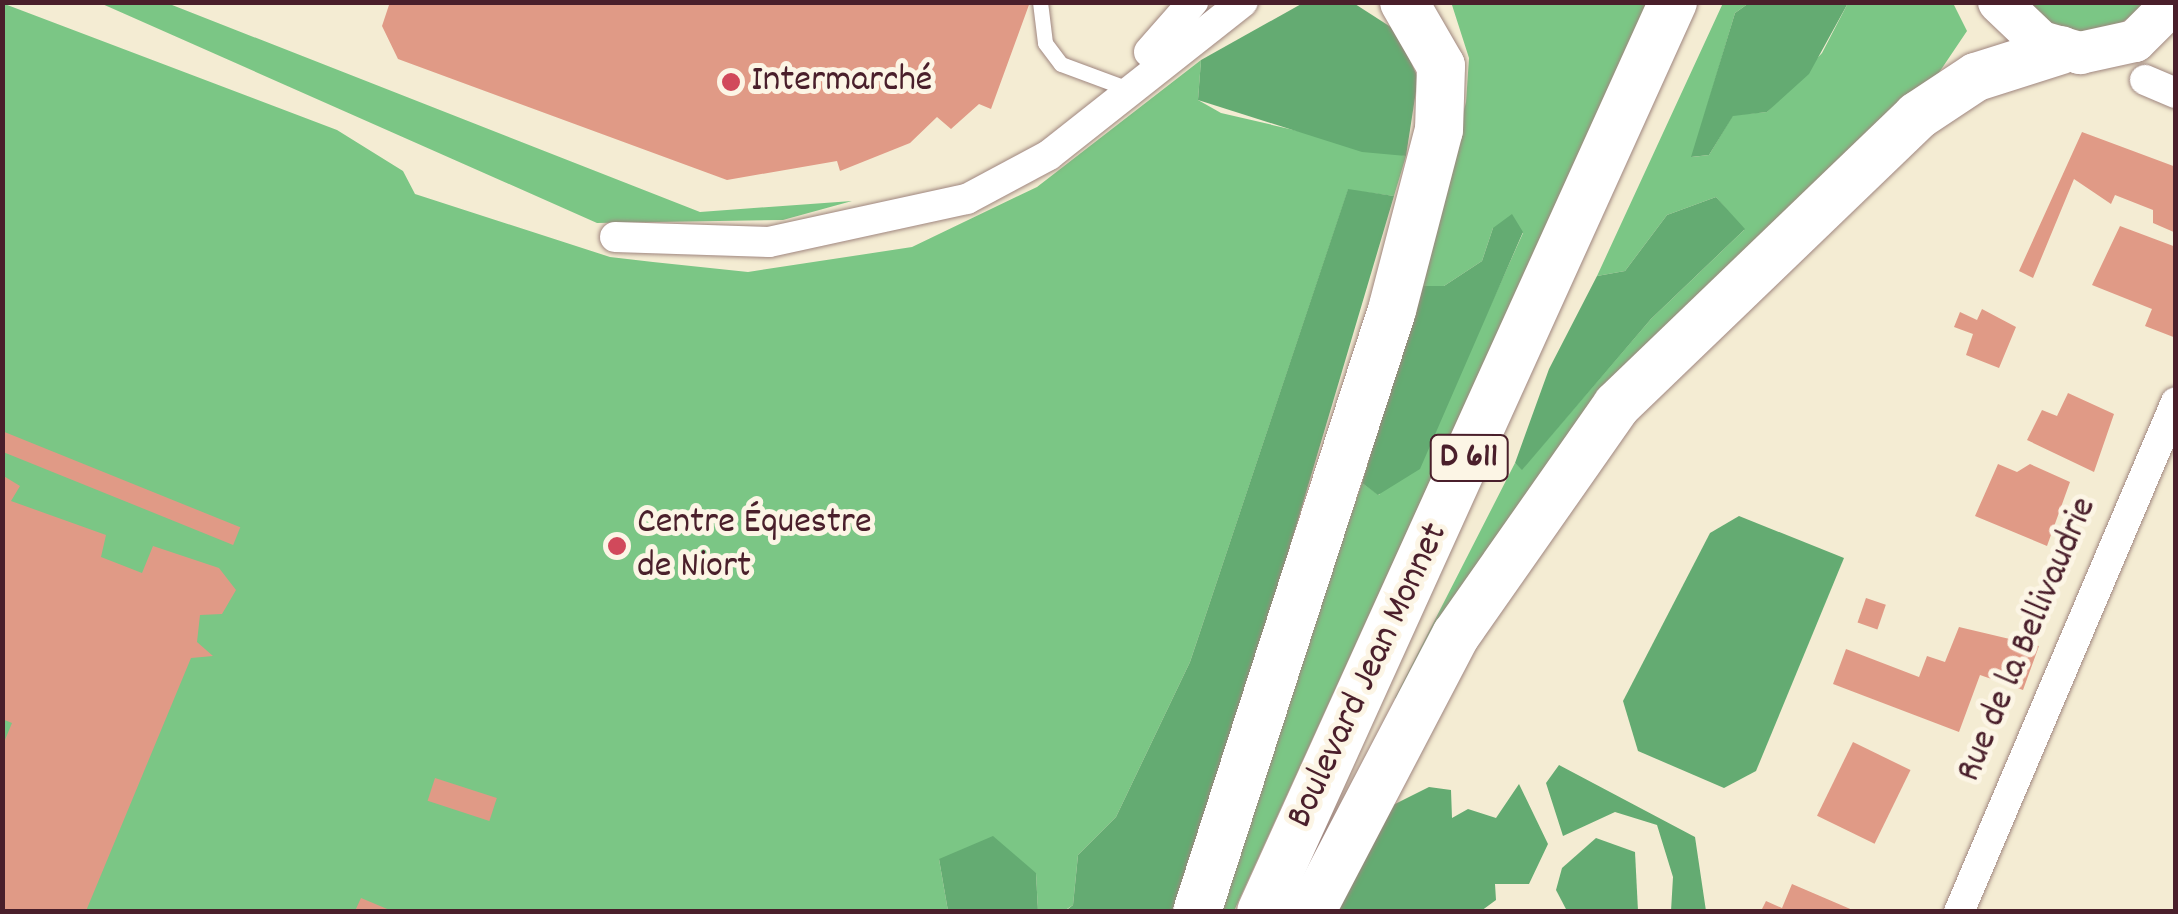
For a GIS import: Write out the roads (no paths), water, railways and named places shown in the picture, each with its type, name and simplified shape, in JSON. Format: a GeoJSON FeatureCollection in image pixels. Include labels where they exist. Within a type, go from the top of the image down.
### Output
{"type":"FeatureCollection","features":[{"type":"Feature","properties":{"kind":"main road"},"geometry":{"type":"LineString","coordinates":[[1197,912],[1392,310],[1439,130],[1441,66],[1404,2]]}},
{"type":"Feature","properties":{"kind":"main road","name":"Boulevard Jean Monnet"},"geometry":{"type":"LineString","coordinates":[[1261,912],[1673,2]]}},
{"type":"Feature","properties":{"kind":"main road","name":"Boulevard Jean Monnet"},"geometry":{"type":"LineString","coordinates":[[1284,912],[1696,2]]}},
{"type":"Feature","properties":{"kind":"main road"},"geometry":{"type":"LineString","coordinates":[[1999,2],[2023,31],[2061,50]]}},
{"type":"Feature","properties":{"kind":"main road"},"geometry":{"type":"LineString","coordinates":[[1310,912],[1465,620],[1618,405],[1918,116],[1976,77],[2061,50],[2117,49],[2167,20]]}},
{"type":"Feature","properties":{"kind":"street"},"geometry":{"type":"LineString","coordinates":[[1126,88],[1193,2]]}},
{"type":"Feature","properties":{"kind":"street"},"geometry":{"type":"LineString","coordinates":[[615,237],[768,242],[925,214],[1050,155],[1126,88],[1243,2]]}},
{"type":"Feature","properties":{"kind":"street"},"geometry":{"type":"LineString","coordinates":[[2145,80],[2176,93]]}},
{"type":"Feature","properties":{"kind":"street","name":"Rue de la Bellivaudrie"},"geometry":{"type":"LineString","coordinates":[[1960,912],[2176,402]]}},
{"type":"Feature","properties":{"kind":"lane"},"geometry":{"type":"LineString","coordinates":[[1040,2],[1046,43],[1061,64],[1126,88]]}},
{"type":"Feature","properties":{"kind":"place","name":"Intermarché"},"geometry":{"type":"Point","coordinates":[731,82]}},
{"type":"Feature","properties":{"kind":"place","name":"Centre Équestre de Niort"},"geometry":{"type":"Point","coordinates":[617,546]}}]}
